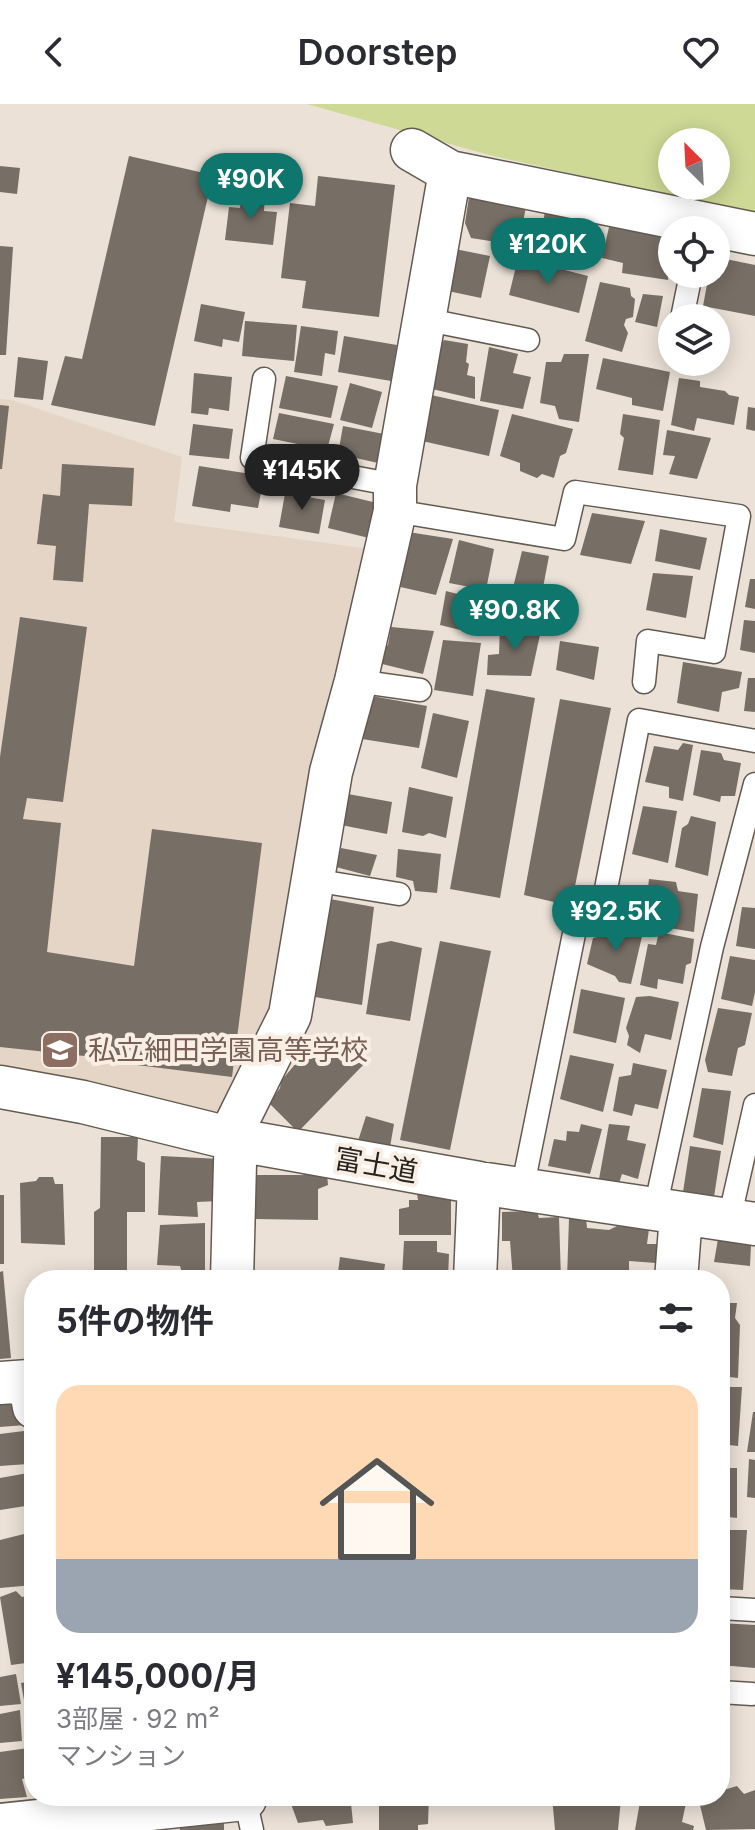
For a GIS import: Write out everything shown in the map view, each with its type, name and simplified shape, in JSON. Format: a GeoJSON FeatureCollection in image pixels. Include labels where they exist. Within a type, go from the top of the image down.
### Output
{"type":"FeatureCollection","features":[{"type":"Feature","properties":{"kind":"street"},"geometry":{"type":"LineString","coordinates":[[412,150],[450,172],[658,218]]}},
{"type":"Feature","properties":{"kind":"street"},"geometry":{"type":"LineString","coordinates":[[232,1270],[236,1124],[290,1015],[331,772],[356,681],[395,498],[450,172]]}},
{"type":"Feature","properties":{"kind":"street"},"geometry":{"type":"LineString","coordinates":[[730,231],[755,234]]}},
{"type":"Feature","properties":{"kind":"street","name":"富士道"},"geometry":{"type":"LineString","coordinates":[[0,1087],[83,1102],[237,1140],[522,1190],[742,1222]]}},
{"type":"Feature","properties":{"kind":"street"},"geometry":{"type":"LineString","coordinates":[[475,1270],[479,1183]]}},
{"type":"Feature","properties":{"kind":"street"},"geometry":{"type":"LineString","coordinates":[[668,1212],[675,1270]]}},
{"type":"Feature","properties":{"kind":"street"},"geometry":{"type":"LineString","coordinates":[[0,1383],[24,1381]]}},
{"type":"Feature","properties":{"kind":"street"},"geometry":{"type":"LineString","coordinates":[[0,1825],[101,1806]]}},
{"type":"Feature","properties":{"kind":"street"},"geometry":{"type":"LineString","coordinates":[[109,1806],[150,1820],[247,1808]]}},
{"type":"Feature","properties":{"kind":"lane"},"geometry":{"type":"LineString","coordinates":[[423,319],[528,340]]}},
{"type":"Feature","properties":{"kind":"lane"},"geometry":{"type":"LineString","coordinates":[[264,379],[252,458],[395,498],[564,539],[575,492],[739,516],[714,652],[648,641],[644,682]]}},
{"type":"Feature","properties":{"kind":"lane"},"geometry":{"type":"LineString","coordinates":[[356,681],[420,690]]}},
{"type":"Feature","properties":{"kind":"lane"},"geometry":{"type":"LineString","coordinates":[[522,1190],[576,924],[604,899],[639,720],[755,741]]}},
{"type":"Feature","properties":{"kind":"lane"},"geometry":{"type":"LineString","coordinates":[[668,1212],[712,947],[755,784]]}},
{"type":"Feature","properties":{"kind":"lane"},"geometry":{"type":"LineString","coordinates":[[313,880],[399,894]]}},
{"type":"Feature","properties":{"kind":"lane"},"geometry":{"type":"LineString","coordinates":[[742,1222],[755,1105]]}},
{"type":"Feature","properties":{"kind":"lane"},"geometry":{"type":"LineString","coordinates":[[730,1609],[755,1610]]}},
{"type":"Feature","properties":{"kind":"lane"},"geometry":{"type":"LineString","coordinates":[[730,1693],[752,1694]]}},
{"type":"Feature","properties":{"kind":"shaded area"},"geometry":{"type":"Polygon","coordinates":[[[0,399],[12,400],[182,457],[174,522],[369,549],[276,1002],[216,1122],[0,1073],[0,399]]]}},
{"type":"Feature","properties":{"kind":"green space"},"geometry":{"type":"Polygon","coordinates":[[[307,104],[755,104],[755,214],[692,200],[730,200],[730,128],[658,128],[658,192],[489,155],[307,104]]]}},
{"type":"Feature","properties":{"kind":"building"},"geometry":{"type":"Polygon","coordinates":[[[129,156],[213,175],[155,426],[51,405],[65,356],[82,359],[129,156]]]}},
{"type":"Feature","properties":{"kind":"building"},"geometry":{"type":"Polygon","coordinates":[[[0,166],[20,168],[17,194],[0,192],[0,166]]]}},
{"type":"Feature","properties":{"kind":"building"},"geometry":{"type":"Polygon","coordinates":[[[318,176],[395,185],[379,317],[302,308],[306,281],[281,278],[290,203],[315,206],[318,176]]]}},
{"type":"Feature","properties":{"kind":"building"},"geometry":{"type":"Polygon","coordinates":[[[242,192],[265,195],[264,211],[277,212],[273,245],[225,240],[229,207],[240,208],[242,192]]]}},
{"type":"Feature","properties":{"kind":"building"},"geometry":{"type":"Polygon","coordinates":[[[469,197],[526,207],[521,232],[508,228],[503,243],[471,238],[465,223],[469,197]]]}},
{"type":"Feature","properties":{"kind":"building"},"geometry":{"type":"Polygon","coordinates":[[[545,211],[584,218],[581,234],[588,234],[583,261],[538,255],[545,211]]]}},
{"type":"Feature","properties":{"kind":"building"},"geometry":{"type":"Polygon","coordinates":[[[609,227],[658,235],[658,278],[622,273],[623,263],[602,258],[609,227]]]}},
{"type":"Feature","properties":{"kind":"building"},"geometry":{"type":"Polygon","coordinates":[[[0,246],[13,247],[6,355],[0,355],[0,246]]]}},
{"type":"Feature","properties":{"kind":"building"},"geometry":{"type":"Polygon","coordinates":[[[455,249],[490,256],[481,298],[448,291],[455,249]]]}},
{"type":"Feature","properties":{"kind":"building"},"geometry":{"type":"Polygon","coordinates":[[[518,258],[588,276],[579,313],[509,295],[518,258]]]}},
{"type":"Feature","properties":{"kind":"building"},"geometry":{"type":"Polygon","coordinates":[[[730,260],[755,265],[755,316],[730,311],[730,304],[703,304],[706,288],[730,288],[730,260]]]}},
{"type":"Feature","properties":{"kind":"building"},"geometry":{"type":"Polygon","coordinates":[[[600,282],[630,288],[631,296],[635,299],[633,317],[626,319],[624,325],[628,333],[622,352],[585,341],[600,282]]]}},
{"type":"Feature","properties":{"kind":"building"},"geometry":{"type":"Polygon","coordinates":[[[643,294],[663,296],[661,304],[658,304],[657,327],[635,322],[643,294]]]}},
{"type":"Feature","properties":{"kind":"building"},"geometry":{"type":"Polygon","coordinates":[[[201,304],[245,312],[239,342],[223,339],[222,347],[194,341],[201,304]]]}},
{"type":"Feature","properties":{"kind":"building"},"geometry":{"type":"Polygon","coordinates":[[[245,321],[297,325],[294,361],[242,356],[245,321]]]}},
{"type":"Feature","properties":{"kind":"building"},"geometry":{"type":"Polygon","coordinates":[[[301,326],[338,331],[335,355],[325,353],[322,376],[294,372],[301,326]]]}},
{"type":"Feature","properties":{"kind":"building"},"geometry":{"type":"Polygon","coordinates":[[[344,336],[397,345],[391,381],[338,372],[344,336]]]}},
{"type":"Feature","properties":{"kind":"building"},"geometry":{"type":"Polygon","coordinates":[[[444,340],[468,344],[467,375],[475,377],[475,399],[432,389],[438,348],[444,340]]]}},
{"type":"Feature","properties":{"kind":"building"},"geometry":{"type":"Polygon","coordinates":[[[489,347],[518,354],[513,373],[531,377],[523,409],[480,401],[489,347]]]}},
{"type":"Feature","properties":{"kind":"building"},"geometry":{"type":"Polygon","coordinates":[[[564,354],[589,354],[579,422],[559,419],[555,406],[540,403],[546,362],[561,362],[564,354]]]}},
{"type":"Feature","properties":{"kind":"building"},"geometry":{"type":"Polygon","coordinates":[[[18,357],[48,361],[43,400],[14,397],[18,357]]]}},
{"type":"Feature","properties":{"kind":"building"},"geometry":{"type":"Polygon","coordinates":[[[603,358],[658,369],[658,376],[669,376],[663,411],[632,405],[632,398],[596,389],[603,358]]]}},
{"type":"Feature","properties":{"kind":"building"},"geometry":{"type":"Polygon","coordinates":[[[194,373],[232,377],[229,411],[209,408],[208,415],[191,413],[194,373]]]}},
{"type":"Feature","properties":{"kind":"building"},"geometry":{"type":"Polygon","coordinates":[[[286,376],[338,386],[331,418],[279,408],[286,376]]]}},
{"type":"Feature","properties":{"kind":"building"},"geometry":{"type":"Polygon","coordinates":[[[679,378],[700,381],[700,387],[739,397],[734,425],[697,418],[694,431],[671,425],[679,378]]]}},
{"type":"Feature","properties":{"kind":"building"},"geometry":{"type":"Polygon","coordinates":[[[350,383],[382,392],[372,428],[340,420],[350,383]]]}},
{"type":"Feature","properties":{"kind":"building"},"geometry":{"type":"Polygon","coordinates":[[[431,395],[499,410],[489,456],[422,441],[431,395]]]}},
{"type":"Feature","properties":{"kind":"building"},"geometry":{"type":"Polygon","coordinates":[[[0,405],[9,406],[2,469],[0,469],[0,405]]]}},
{"type":"Feature","properties":{"kind":"building"},"geometry":{"type":"Polygon","coordinates":[[[748,407],[755,408],[755,431],[746,429],[748,407]]]}},
{"type":"Feature","properties":{"kind":"building"},"geometry":{"type":"Polygon","coordinates":[[[279,413],[334,424],[327,450],[273,439],[279,413]]]}},
{"type":"Feature","properties":{"kind":"building"},"geometry":{"type":"Polygon","coordinates":[[[512,414],[573,429],[554,478],[542,474],[537,478],[520,471],[520,463],[500,456],[512,414]]]}},
{"type":"Feature","properties":{"kind":"building"},"geometry":{"type":"Polygon","coordinates":[[[623,414],[660,420],[653,475],[618,470],[624,438],[620,434],[623,414]]]}},
{"type":"Feature","properties":{"kind":"building"},"geometry":{"type":"Polygon","coordinates":[[[193,424],[233,429],[229,459],[189,455],[193,424]]]}},
{"type":"Feature","properties":{"kind":"building"},"geometry":{"type":"Polygon","coordinates":[[[343,426],[384,434],[378,463],[338,454],[343,426]]]}},
{"type":"Feature","properties":{"kind":"building"},"geometry":{"type":"Polygon","coordinates":[[[667,430],[711,438],[697,479],[669,474],[675,456],[663,455],[667,430]]]}},
{"type":"Feature","properties":{"kind":"building"},"geometry":{"type":"Polygon","coordinates":[[[62,464],[134,468],[132,506],[89,504],[83,582],[53,580],[56,546],[37,544],[43,494],[60,496],[62,464]]]}},
{"type":"Feature","properties":{"kind":"building"},"geometry":{"type":"Polygon","coordinates":[[[199,466],[264,476],[258,508],[231,504],[230,512],[192,506],[199,466]]]}},
{"type":"Feature","properties":{"kind":"building"},"geometry":{"type":"Polygon","coordinates":[[[286,488],[303,490],[302,496],[325,500],[319,534],[279,527],[286,488]]]}},
{"type":"Feature","properties":{"kind":"building"},"geometry":{"type":"Polygon","coordinates":[[[336,493],[377,503],[369,538],[328,528],[336,493]]]}},
{"type":"Feature","properties":{"kind":"building"},"geometry":{"type":"Polygon","coordinates":[[[592,513],[645,521],[631,564],[580,555],[592,513]]]}},
{"type":"Feature","properties":{"kind":"building"},"geometry":{"type":"Polygon","coordinates":[[[660,529],[707,538],[700,570],[655,561],[660,529]]]}},
{"type":"Feature","properties":{"kind":"building"},"geometry":{"type":"Polygon","coordinates":[[[408,532],[453,539],[436,595],[396,586],[408,532]]]}},
{"type":"Feature","properties":{"kind":"building"},"geometry":{"type":"Polygon","coordinates":[[[459,540],[494,549],[486,590],[449,583],[459,540]]]}},
{"type":"Feature","properties":{"kind":"building"},"geometry":{"type":"Polygon","coordinates":[[[522,551],[549,556],[538,614],[508,608],[522,551]]]}},
{"type":"Feature","properties":{"kind":"building"},"geometry":{"type":"Polygon","coordinates":[[[653,573],[693,576],[686,618],[646,610],[653,573]]]}},
{"type":"Feature","properties":{"kind":"building"},"geometry":{"type":"Polygon","coordinates":[[[750,579],[755,579],[755,609],[745,607],[750,579]]]}},
{"type":"Feature","properties":{"kind":"building"},"geometry":{"type":"Polygon","coordinates":[[[446,591],[481,600],[477,634],[440,625],[446,591]]]}},
{"type":"Feature","properties":{"kind":"building"},"geometry":{"type":"Polygon","coordinates":[[[20,617],[87,627],[63,802],[27,798],[23,819],[61,823],[47,952],[134,966],[152,829],[262,843],[232,1077],[121,1063],[122,1060],[0,1047],[0,757],[20,617]]]}},
{"type":"Feature","properties":{"kind":"building"},"geometry":{"type":"Polygon","coordinates":[[[744,620],[755,621],[755,653],[740,650],[744,620]]]}},
{"type":"Feature","properties":{"kind":"building"},"geometry":{"type":"Polygon","coordinates":[[[500,626],[541,630],[531,676],[487,675],[488,655],[499,654],[500,626]]]}},
{"type":"Feature","properties":{"kind":"building"},"geometry":{"type":"Polygon","coordinates":[[[391,627],[434,631],[423,674],[378,663],[380,650],[388,645],[391,627]]]}},
{"type":"Feature","properties":{"kind":"building"},"geometry":{"type":"Polygon","coordinates":[[[443,640],[481,643],[473,696],[434,690],[443,640]]]}},
{"type":"Feature","properties":{"kind":"building"},"geometry":{"type":"Polygon","coordinates":[[[560,641],[599,647],[594,680],[556,670],[560,641]]]}},
{"type":"Feature","properties":{"kind":"building"},"geometry":{"type":"Polygon","coordinates":[[[683,662],[742,672],[739,688],[722,692],[719,712],[677,703],[683,662]]]}},
{"type":"Feature","properties":{"kind":"building"},"geometry":{"type":"Polygon","coordinates":[[[748,678],[755,678],[755,712],[744,711],[748,678]]]}},
{"type":"Feature","properties":{"kind":"building"},"geometry":{"type":"Polygon","coordinates":[[[486,689],[535,698],[500,898],[450,889],[486,689]]]}},
{"type":"Feature","properties":{"kind":"building"},"geometry":{"type":"Polygon","coordinates":[[[372,696],[427,706],[419,748],[362,739],[372,696]]]}},
{"type":"Feature","properties":{"kind":"building"},"geometry":{"type":"Polygon","coordinates":[[[560,699],[611,708],[571,906],[524,895],[560,699]]]}},
{"type":"Feature","properties":{"kind":"building"},"geometry":{"type":"Polygon","coordinates":[[[433,713],[469,721],[457,778],[421,768],[433,713]]]}},
{"type":"Feature","properties":{"kind":"building"},"geometry":{"type":"Polygon","coordinates":[[[683,743],[693,745],[683,801],[669,798],[669,787],[645,782],[654,746],[678,750],[683,743]]]}},
{"type":"Feature","properties":{"kind":"building"},"geometry":{"type":"Polygon","coordinates":[[[701,750],[721,753],[724,760],[741,763],[735,796],[721,796],[720,802],[693,795],[701,750]]]}},
{"type":"Feature","properties":{"kind":"building"},"geometry":{"type":"Polygon","coordinates":[[[409,787],[453,797],[446,838],[429,833],[423,836],[402,832],[409,787]]]}},
{"type":"Feature","properties":{"kind":"building"},"geometry":{"type":"Polygon","coordinates":[[[348,794],[392,802],[387,834],[341,825],[348,794]]]}},
{"type":"Feature","properties":{"kind":"building"},"geometry":{"type":"Polygon","coordinates":[[[643,806],[677,811],[668,863],[632,854],[643,806]]]}},
{"type":"Feature","properties":{"kind":"building"},"geometry":{"type":"Polygon","coordinates":[[[691,816],[716,822],[708,876],[675,867],[682,828],[691,816]]]}},
{"type":"Feature","properties":{"kind":"building"},"geometry":{"type":"Polygon","coordinates":[[[341,848],[377,855],[370,876],[336,867],[341,848]]]}},
{"type":"Feature","properties":{"kind":"building"},"geometry":{"type":"Polygon","coordinates":[[[398,849],[441,854],[437,893],[415,891],[413,881],[396,877],[398,849]]]}},
{"type":"Feature","properties":{"kind":"building"},"geometry":{"type":"Polygon","coordinates":[[[649,879],[676,882],[678,891],[698,894],[694,932],[644,924],[649,879]]]}},
{"type":"Feature","properties":{"kind":"building"},"geometry":{"type":"Polygon","coordinates":[[[330,899],[374,907],[362,1005],[315,997],[330,899]]]}},
{"type":"Feature","properties":{"kind":"building"},"geometry":{"type":"Polygon","coordinates":[[[742,907],[755,908],[755,949],[736,946],[742,907]]]}},
{"type":"Feature","properties":{"kind":"building"},"geometry":{"type":"Polygon","coordinates":[[[612,928],[643,932],[631,984],[619,982],[615,976],[587,964],[593,938],[605,935],[612,928]]]}},
{"type":"Feature","properties":{"kind":"building"},"geometry":{"type":"Polygon","coordinates":[[[659,932],[694,939],[691,963],[686,965],[683,984],[658,979],[657,989],[640,985],[648,944],[656,945],[659,932]]]}},
{"type":"Feature","properties":{"kind":"building"},"geometry":{"type":"Polygon","coordinates":[[[391,941],[422,948],[410,1021],[366,1014],[377,944],[391,941]]]}},
{"type":"Feature","properties":{"kind":"building"},"geometry":{"type":"Polygon","coordinates":[[[440,941],[491,951],[450,1150],[400,1140],[440,941]]]}},
{"type":"Feature","properties":{"kind":"building"},"geometry":{"type":"Polygon","coordinates":[[[730,956],[755,960],[752,1006],[721,999],[730,956]]]}},
{"type":"Feature","properties":{"kind":"building"},"geometry":{"type":"Polygon","coordinates":[[[581,989],[625,998],[616,1043],[573,1033],[581,989]]]}},
{"type":"Feature","properties":{"kind":"building"},"geometry":{"type":"Polygon","coordinates":[[[650,996],[679,1002],[671,1040],[645,1034],[640,1053],[627,1045],[629,1036],[626,1028],[636,997],[650,996]]]}},
{"type":"Feature","properties":{"kind":"building"},"geometry":{"type":"Polygon","coordinates":[[[718,1008],[752,1013],[745,1045],[738,1048],[732,1076],[708,1072],[705,1060],[718,1008]]]}},
{"type":"Feature","properties":{"kind":"building"},"geometry":{"type":"Polygon","coordinates":[[[335,1038],[348,1040],[367,1061],[298,1132],[269,1103],[280,1088],[281,1081],[313,1043],[320,1048],[335,1038]]]}},
{"type":"Feature","properties":{"kind":"building"},"geometry":{"type":"Polygon","coordinates":[[[570,1055],[614,1064],[603,1112],[560,1099],[570,1055]]]}},
{"type":"Feature","properties":{"kind":"building"},"geometry":{"type":"Polygon","coordinates":[[[633,1063],[667,1070],[658,1109],[635,1104],[632,1116],[613,1111],[619,1077],[631,1075],[633,1063]]]}},
{"type":"Feature","properties":{"kind":"building"},"geometry":{"type":"Polygon","coordinates":[[[702,1088],[731,1091],[723,1145],[693,1137],[702,1088]]]}},
{"type":"Feature","properties":{"kind":"building"},"geometry":{"type":"Polygon","coordinates":[[[366,1116],[394,1124],[390,1147],[358,1141],[366,1116]]]}},
{"type":"Feature","properties":{"kind":"building"},"geometry":{"type":"Polygon","coordinates":[[[581,1124],[602,1129],[590,1174],[548,1166],[554,1139],[566,1141],[567,1131],[579,1132],[581,1124]]]}},
{"type":"Feature","properties":{"kind":"building"},"geometry":{"type":"Polygon","coordinates":[[[609,1124],[630,1126],[627,1140],[646,1144],[638,1179],[622,1174],[619,1183],[599,1179],[609,1124]]]}},
{"type":"Feature","properties":{"kind":"building"},"geometry":{"type":"Polygon","coordinates":[[[101,1137],[138,1137],[137,1160],[145,1163],[145,1212],[127,1212],[127,1270],[94,1270],[94,1212],[100,1208],[101,1137]]]}},
{"type":"Feature","properties":{"kind":"building"},"geometry":{"type":"Polygon","coordinates":[[[690,1146],[721,1151],[714,1197],[683,1192],[690,1146]]]}},
{"type":"Feature","properties":{"kind":"building"},"geometry":{"type":"Polygon","coordinates":[[[161,1156],[220,1159],[219,1201],[197,1202],[198,1217],[158,1215],[161,1156]]]}},
{"type":"Feature","properties":{"kind":"building"},"geometry":{"type":"Polygon","coordinates":[[[327,1173],[328,1185],[318,1189],[318,1220],[255,1219],[251,1175],[327,1173]]]}},
{"type":"Feature","properties":{"kind":"building"},"geometry":{"type":"Polygon","coordinates":[[[39,1177],[53,1177],[55,1184],[63,1184],[65,1245],[21,1243],[20,1183],[36,1181],[39,1177]]]}},
{"type":"Feature","properties":{"kind":"building"},"geometry":{"type":"Polygon","coordinates":[[[417,1194],[451,1197],[451,1235],[399,1235],[399,1209],[409,1207],[409,1200],[418,1200],[417,1194]]]}},
{"type":"Feature","properties":{"kind":"building"},"geometry":{"type":"Polygon","coordinates":[[[0,1195],[4,1195],[4,1264],[0,1264],[0,1195]]]}},
{"type":"Feature","properties":{"kind":"building"},"geometry":{"type":"Polygon","coordinates":[[[537,1211],[539,1218],[559,1217],[561,1270],[512,1270],[510,1241],[502,1241],[502,1212],[537,1211]]]}},
{"type":"Feature","properties":{"kind":"building"},"geometry":{"type":"Polygon","coordinates":[[[569,1218],[586,1218],[587,1228],[609,1230],[617,1226],[649,1229],[647,1244],[657,1244],[656,1263],[629,1261],[629,1270],[567,1270],[569,1218]]]}},
{"type":"Feature","properties":{"kind":"building"},"geometry":{"type":"Polygon","coordinates":[[[205,1223],[205,1270],[181,1270],[180,1266],[157,1265],[160,1225],[205,1223]]]}},
{"type":"Feature","properties":{"kind":"building"},"geometry":{"type":"Polygon","coordinates":[[[718,1239],[751,1245],[750,1266],[714,1262],[718,1239]]]}},
{"type":"Feature","properties":{"kind":"building"},"geometry":{"type":"Polygon","coordinates":[[[404,1241],[437,1241],[437,1252],[449,1254],[448,1270],[402,1270],[404,1241]]]}},
{"type":"Feature","properties":{"kind":"building"},"geometry":{"type":"Polygon","coordinates":[[[340,1257],[385,1264],[384,1270],[338,1270],[340,1257]]]}},
{"type":"Feature","properties":{"kind":"building"},"geometry":{"type":"Polygon","coordinates":[[[3,1271],[11,1358],[0,1359],[0,1272],[3,1271]]]}},
{"type":"Feature","properties":{"kind":"building"},"geometry":{"type":"Polygon","coordinates":[[[730,1303],[737,1303],[735,1318],[740,1325],[738,1378],[730,1377],[730,1303]]]}},
{"type":"Feature","properties":{"kind":"building"},"geometry":{"type":"Polygon","coordinates":[[[730,1387],[742,1387],[738,1446],[730,1445],[730,1387]]]}},
{"type":"Feature","properties":{"kind":"building"},"geometry":{"type":"Polygon","coordinates":[[[20,1395],[24,1425],[0,1427],[0,1397],[20,1395]]]}},
{"type":"Feature","properties":{"kind":"building"},"geometry":{"type":"Polygon","coordinates":[[[753,1412],[755,1452],[747,1452],[753,1412]]]}},
{"type":"Feature","properties":{"kind":"building"},"geometry":{"type":"Polygon","coordinates":[[[24,1431],[24,1464],[0,1466],[0,1434],[24,1431]]]}},
{"type":"Feature","properties":{"kind":"building"},"geometry":{"type":"Polygon","coordinates":[[[749,1459],[755,1460],[755,1498],[747,1497],[749,1459]]]}},
{"type":"Feature","properties":{"kind":"building"},"geometry":{"type":"Polygon","coordinates":[[[730,1468],[737,1468],[737,1518],[730,1517],[730,1468]]]}},
{"type":"Feature","properties":{"kind":"building"},"geometry":{"type":"Polygon","coordinates":[[[24,1474],[24,1506],[0,1510],[0,1478],[24,1474]]]}},
{"type":"Feature","properties":{"kind":"building"},"geometry":{"type":"Polygon","coordinates":[[[730,1530],[747,1530],[743,1590],[730,1589],[730,1530]]]}},
{"type":"Feature","properties":{"kind":"building"},"geometry":{"type":"Polygon","coordinates":[[[24,1534],[24,1586],[0,1588],[0,1540],[24,1534]]]}},
{"type":"Feature","properties":{"kind":"building"},"geometry":{"type":"Polygon","coordinates":[[[16,1591],[24,1596],[24,1663],[11,1665],[0,1597],[16,1591]]]}},
{"type":"Feature","properties":{"kind":"building"},"geometry":{"type":"Polygon","coordinates":[[[730,1624],[755,1625],[755,1668],[730,1666],[730,1624]]]}},
{"type":"Feature","properties":{"kind":"building"},"geometry":{"type":"Polygon","coordinates":[[[16,1674],[21,1704],[0,1706],[0,1677],[16,1674]]]}},
{"type":"Feature","properties":{"kind":"building"},"geometry":{"type":"Polygon","coordinates":[[[20,1710],[22,1741],[0,1743],[0,1714],[20,1710]]]}},
{"type":"Feature","properties":{"kind":"building"},"geometry":{"type":"Polygon","coordinates":[[[24,1749],[24,1797],[0,1799],[0,1752],[24,1749]]]}},
{"type":"Feature","properties":{"kind":"building"},"geometry":{"type":"Polygon","coordinates":[[[737,1786],[744,1794],[755,1790],[755,1829],[706,1830],[700,1806],[730,1806],[730,1788],[737,1786]]]}},
{"type":"Feature","properties":{"kind":"building"},"geometry":{"type":"Polygon","coordinates":[[[292,1806],[351,1806],[353,1823],[326,1826],[323,1820],[298,1823],[292,1806]]]}},
{"type":"Feature","properties":{"kind":"building"},"geometry":{"type":"Polygon","coordinates":[[[379,1806],[429,1806],[428,1824],[418,1825],[418,1830],[379,1830],[379,1806]]]}},
{"type":"Feature","properties":{"kind":"building"},"geometry":{"type":"Polygon","coordinates":[[[553,1806],[620,1806],[618,1830],[555,1830],[553,1806]]]}},
{"type":"Feature","properties":{"kind":"building"},"geometry":{"type":"Polygon","coordinates":[[[639,1806],[685,1806],[682,1822],[694,1826],[693,1830],[635,1830],[639,1806]]]}},
{"type":"Feature","properties":{"kind":"building"},"geometry":{"type":"Polygon","coordinates":[[[224,1823],[224,1830],[180,1830],[180,1828],[224,1823]]]}},
{"type":"Feature","properties":{"kind":"place","name":"私立細田学園高等学校"},"geometry":{"type":"Point","coordinates":[60,1050]}}]}
